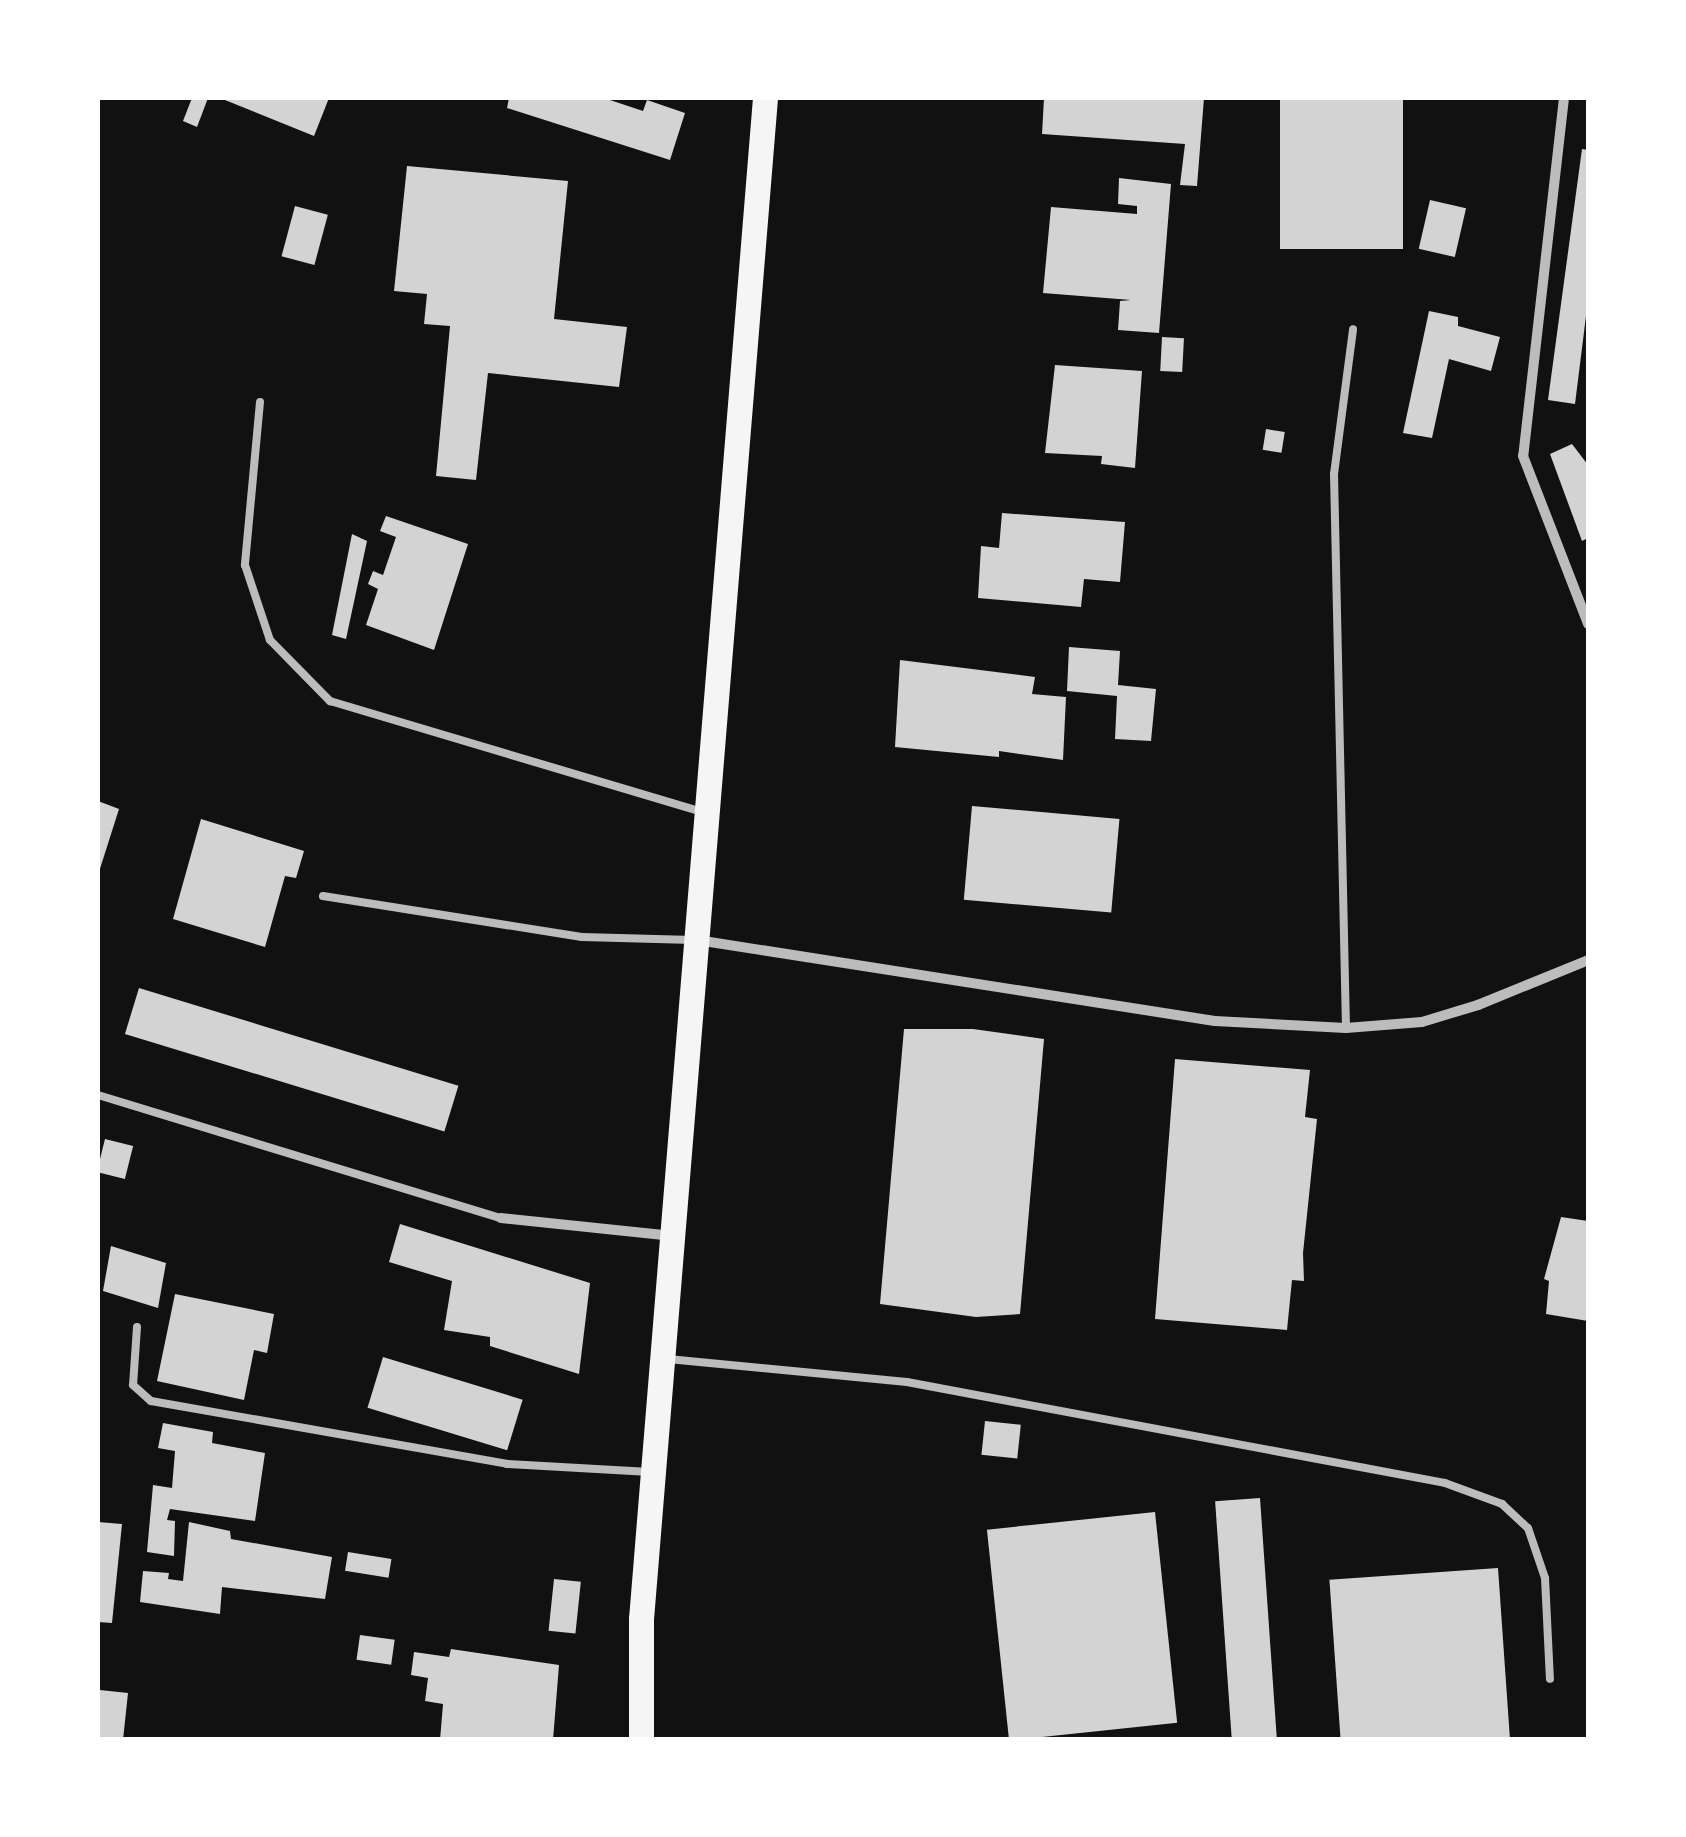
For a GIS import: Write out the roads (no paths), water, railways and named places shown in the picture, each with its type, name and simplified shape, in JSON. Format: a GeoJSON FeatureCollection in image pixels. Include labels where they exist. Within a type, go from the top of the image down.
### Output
{"type":"FeatureCollection","features":[{"type":"Feature","properties":{"kind":"main road"},"geometry":{"type":"LineString","coordinates":[[641,1740],[641,1619],[765,98]]}},
{"type":"Feature","properties":{"kind":"street"},"geometry":{"type":"LineString","coordinates":[[1564,98],[1523,456],[1588,624]]}},
{"type":"Feature","properties":{"kind":"street"},"geometry":{"type":"LineString","coordinates":[[697,940],[1215,1021],[1346,1028],[1422,1022],[1478,1005],[1588,960]]}},
{"type":"Feature","properties":{"kind":"street"},"geometry":{"type":"LineString","coordinates":[[501,1218],[674,1236]]}},
{"type":"Feature","properties":{"kind":"lane"},"geometry":{"type":"LineString","coordinates":[[1346,1028],[1334,474],[1353,329]]}},
{"type":"Feature","properties":{"kind":"lane"},"geometry":{"type":"LineString","coordinates":[[260,402],[245,564],[270,640],[330,701],[708,813]]}},
{"type":"Feature","properties":{"kind":"lane"},"geometry":{"type":"LineString","coordinates":[[323,896],[582,937],[697,940]]}},
{"type":"Feature","properties":{"kind":"lane"},"geometry":{"type":"LineString","coordinates":[[98,1095],[501,1218]]}},
{"type":"Feature","properties":{"kind":"lane"},"geometry":{"type":"LineString","coordinates":[[137,1328],[132,1385],[151,1402],[506,1464],[654,1472]]}},
{"type":"Feature","properties":{"kind":"lane"},"geometry":{"type":"LineString","coordinates":[[664,1358],[907,1382],[1444,1483],[1488,1498],[1502,1504],[1528,1528],[1545,1578],[1550,1679]]}}]}
